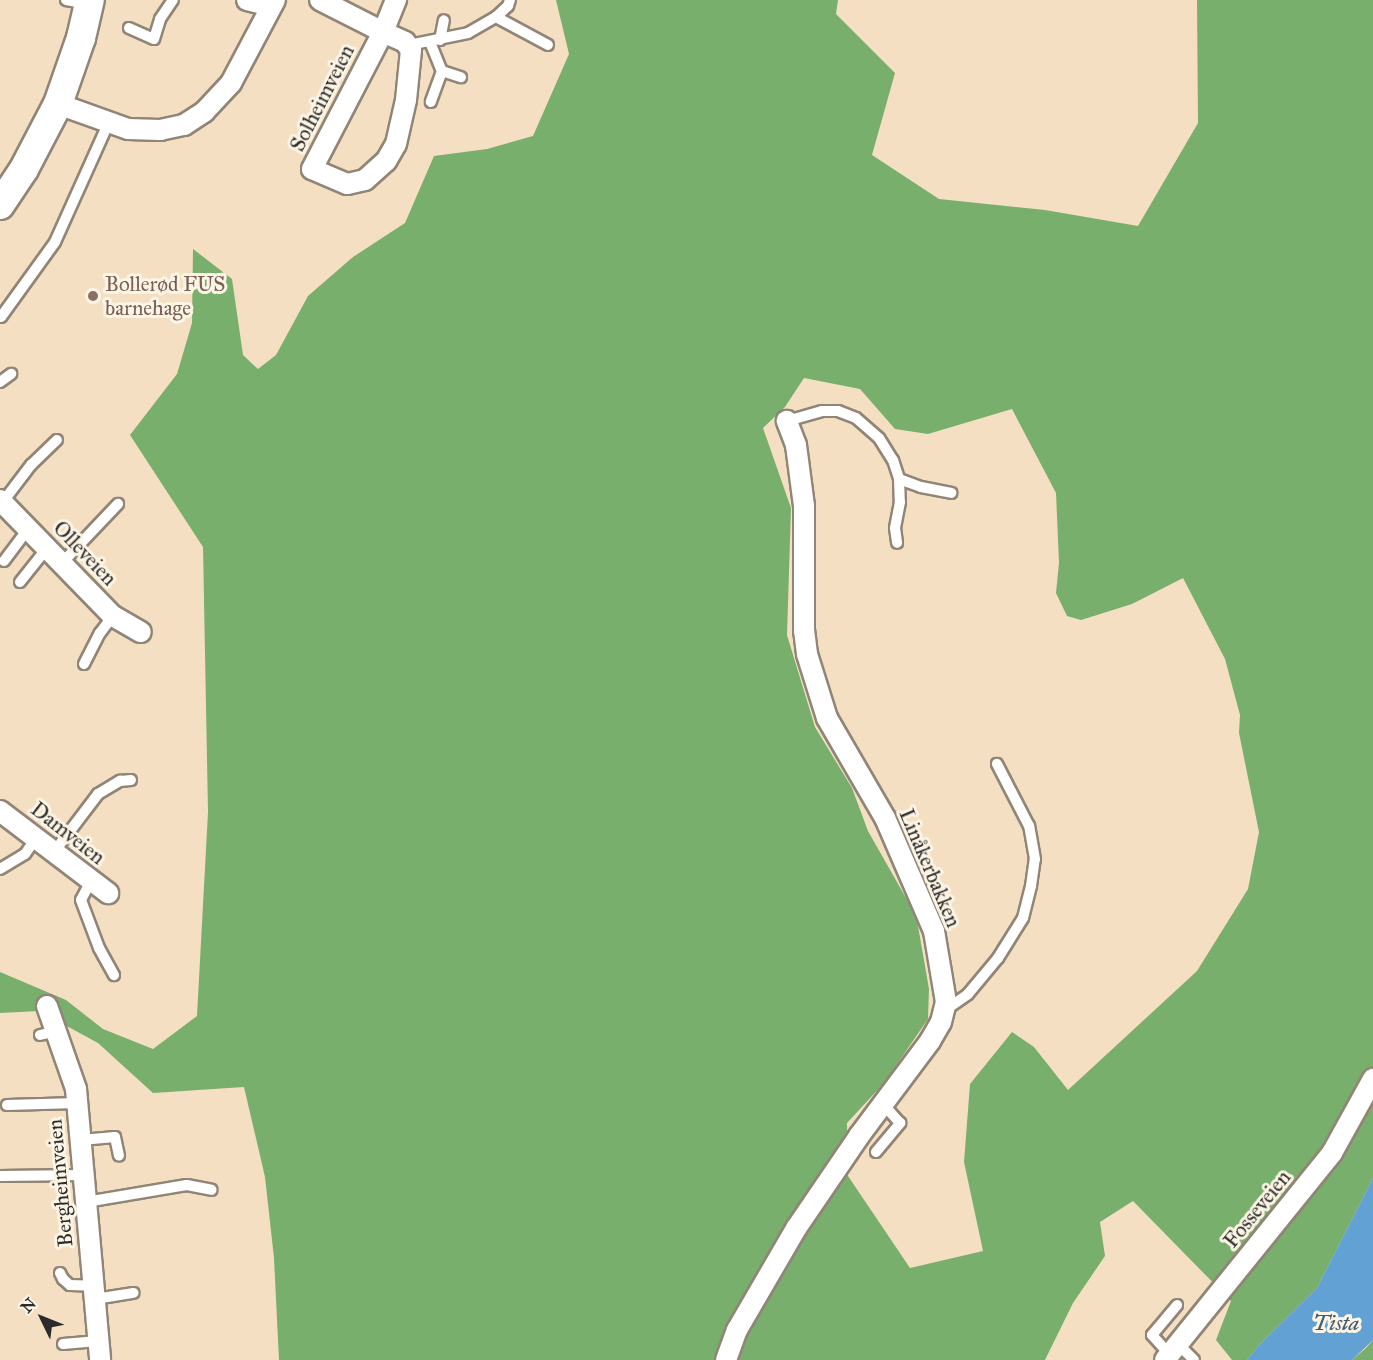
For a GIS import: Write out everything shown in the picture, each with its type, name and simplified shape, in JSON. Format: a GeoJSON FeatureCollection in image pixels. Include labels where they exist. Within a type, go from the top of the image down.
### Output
{"type":"FeatureCollection","features":[{"type":"Feature","properties":{"kind":"main road"},"geometry":{"type":"LineString","coordinates":[[0,205],[24,169],[58,104],[81,38],[82,1]]}},
{"type":"Feature","properties":{"kind":"street"},"geometry":{"type":"LineString","coordinates":[[58,104],[128,129],[160,130],[184,125],[204,112],[231,83],[273,3],[247,0]]}},
{"type":"Feature","properties":{"kind":"street","name":"Solheimveien"},"geometry":{"type":"LineString","coordinates":[[320,0],[383,32],[410,45],[411,61],[403,116],[396,144],[386,161],[364,180],[347,184],[312,169],[383,32],[396,0]]}},
{"type":"Feature","properties":{"kind":"street","name":"Linåkerbakken"},"geometry":{"type":"LineString","coordinates":[[726,1360],[737,1330],[797,1227],[930,1041],[941,1022],[946,1002],[934,931],[885,818],[828,718],[807,654],[804,631],[804,506],[796,445],[787,421]]}},
{"type":"Feature","properties":{"kind":"street","name":"Olleveien"},"geometry":{"type":"LineString","coordinates":[[1,501],[113,616],[141,632]]}},
{"type":"Feature","properties":{"kind":"street","name":"Damveien"},"geometry":{"type":"LineString","coordinates":[[0,811],[108,893]]}},
{"type":"Feature","properties":{"kind":"street","name":"Bergheimveien"},"geometry":{"type":"LineString","coordinates":[[47,1006],[48,1033],[76,1089],[99,1350]]}},
{"type":"Feature","properties":{"kind":"street","name":"Fosseveien"},"geometry":{"type":"LineString","coordinates":[[1172,1353],[1332,1153],[1373,1079]]}},
{"type":"Feature","properties":{"kind":"lane"},"geometry":{"type":"LineString","coordinates":[[129,28],[154,39],[160,19],[173,0]]}},
{"type":"Feature","properties":{"kind":"lane"},"geometry":{"type":"LineString","coordinates":[[410,45],[468,33],[496,17],[508,6],[510,0]]}},
{"type":"Feature","properties":{"kind":"lane"},"geometry":{"type":"LineString","coordinates":[[496,17],[548,45]]}},
{"type":"Feature","properties":{"kind":"lane"},"geometry":{"type":"LineString","coordinates":[[431,102],[442,71],[435,41],[444,20]]}},
{"type":"Feature","properties":{"kind":"lane"},"geometry":{"type":"LineString","coordinates":[[442,71],[461,77]]}},
{"type":"Feature","properties":{"kind":"lane"},"geometry":{"type":"LineString","coordinates":[[1,317],[55,242],[109,122]]}},
{"type":"Feature","properties":{"kind":"lane"},"geometry":{"type":"LineString","coordinates":[[0,382],[11,374]]}},
{"type":"Feature","properties":{"kind":"lane"},"geometry":{"type":"LineString","coordinates":[[787,421],[822,411],[838,411],[856,418],[879,438],[893,460],[900,479],[900,502],[895,528],[897,543]]}},
{"type":"Feature","properties":{"kind":"lane"},"geometry":{"type":"LineString","coordinates":[[1,501],[57,440]]}},
{"type":"Feature","properties":{"kind":"lane"},"geometry":{"type":"LineString","coordinates":[[900,479],[921,487],[951,493]]}},
{"type":"Feature","properties":{"kind":"lane"},"geometry":{"type":"LineString","coordinates":[[61,564],[118,504]]}},
{"type":"Feature","properties":{"kind":"lane"},"geometry":{"type":"LineString","coordinates":[[4,561],[28,530]]}},
{"type":"Feature","properties":{"kind":"lane"},"geometry":{"type":"LineString","coordinates":[[20,582],[47,548]]}},
{"type":"Feature","properties":{"kind":"lane"},"geometry":{"type":"LineString","coordinates":[[84,664],[100,633],[113,616]]}},
{"type":"Feature","properties":{"kind":"lane"},"geometry":{"type":"LineString","coordinates":[[944,1011],[968,994],[999,958],[1023,918],[1031,886],[1035,859],[1029,826],[997,764]]}},
{"type":"Feature","properties":{"kind":"lane"},"geometry":{"type":"LineString","coordinates":[[54,852],[98,794],[120,781],[131,780]]}},
{"type":"Feature","properties":{"kind":"lane"},"geometry":{"type":"LineString","coordinates":[[0,870],[25,854],[36,838]]}},
{"type":"Feature","properties":{"kind":"lane"},"geometry":{"type":"LineString","coordinates":[[91,881],[81,900],[99,948],[114,975]]}},
{"type":"Feature","properties":{"kind":"lane"},"geometry":{"type":"LineString","coordinates":[[7,1105],[77,1103]]}},
{"type":"Feature","properties":{"kind":"lane"},"geometry":{"type":"LineString","coordinates":[[876,1152],[900,1123],[883,1104]]}},
{"type":"Feature","properties":{"kind":"lane"},"geometry":{"type":"LineString","coordinates":[[81,1140],[115,1137],[119,1156]]}},
{"type":"Feature","properties":{"kind":"lane"},"geometry":{"type":"LineString","coordinates":[[0,1176],[84,1175]]}},
{"type":"Feature","properties":{"kind":"lane"},"geometry":{"type":"LineString","coordinates":[[86,1202],[187,1185],[212,1190]]}},
{"type":"Feature","properties":{"kind":"lane"},"geometry":{"type":"LineString","coordinates":[[60,1273],[70,1285],[94,1293],[134,1293]]}},
{"type":"Feature","properties":{"kind":"lane"},"geometry":{"type":"LineString","coordinates":[[1177,1305],[1152,1335],[1172,1353],[1194,1360]]}},
{"type":"Feature","properties":{"kind":"lane"},"geometry":{"type":"LineString","coordinates":[[63,1344],[99,1350]]}},
{"type":"Feature","properties":{"kind":"green space"},"geometry":{"type":"Polygon","coordinates":[[[556,0],[838,0],[836,14],[895,73],[872,155],[939,199],[1045,210],[1138,226],[1198,123],[1197,0],[1373,0],[1373,1178],[1317,1288],[1261,1343],[1247,1360],[1232,1360],[1216,1340],[1231,1301],[1133,1201],[1100,1222],[1105,1256],[1073,1303],[1045,1360],[279,1360],[274,1258],[265,1177],[244,1087],[153,1093],[98,1043],[39,1011],[0,1013],[0,972],[66,1000],[103,1029],[153,1049],[197,1016],[208,812],[203,547],[130,435],[177,374],[192,323],[193,249],[232,279],[243,355],[258,369],[276,355],[308,296],[353,257],[405,223],[434,156],[487,149],[533,136],[569,54],[556,0]],[[804,378],[785,407],[763,428],[791,508],[787,635],[815,727],[852,788],[868,831],[910,905],[918,926],[929,989],[928,1019],[884,1083],[847,1123],[848,1176],[910,1268],[983,1251],[964,1162],[970,1084],[1012,1032],[1034,1047],[1068,1090],[1197,971],[1248,889],[1259,832],[1239,733],[1240,715],[1225,659],[1183,578],[1132,604],[1081,620],[1067,616],[1056,593],[1059,563],[1056,493],[1012,409],[928,434],[895,429],[860,389],[804,378]]]}},
{"type":"Feature","properties":{"kind":"green space"},"geometry":{"type":"Polygon","coordinates":[[[1373,1340],[1373,1360],[1352,1360],[1366,1348],[1373,1340]]]}},
{"type":"Feature","properties":{"kind":"water","name":"Tista"},"geometry":{"type":"Polygon","coordinates":[[[1373,1178],[1373,1340],[1352,1360],[1247,1360],[1261,1343],[1317,1288],[1373,1178]]]}},
{"type":"Feature","properties":{"kind":"place","name":"Bollerød FUS barnehage"},"geometry":{"type":"Point","coordinates":[93,296]}}]}
